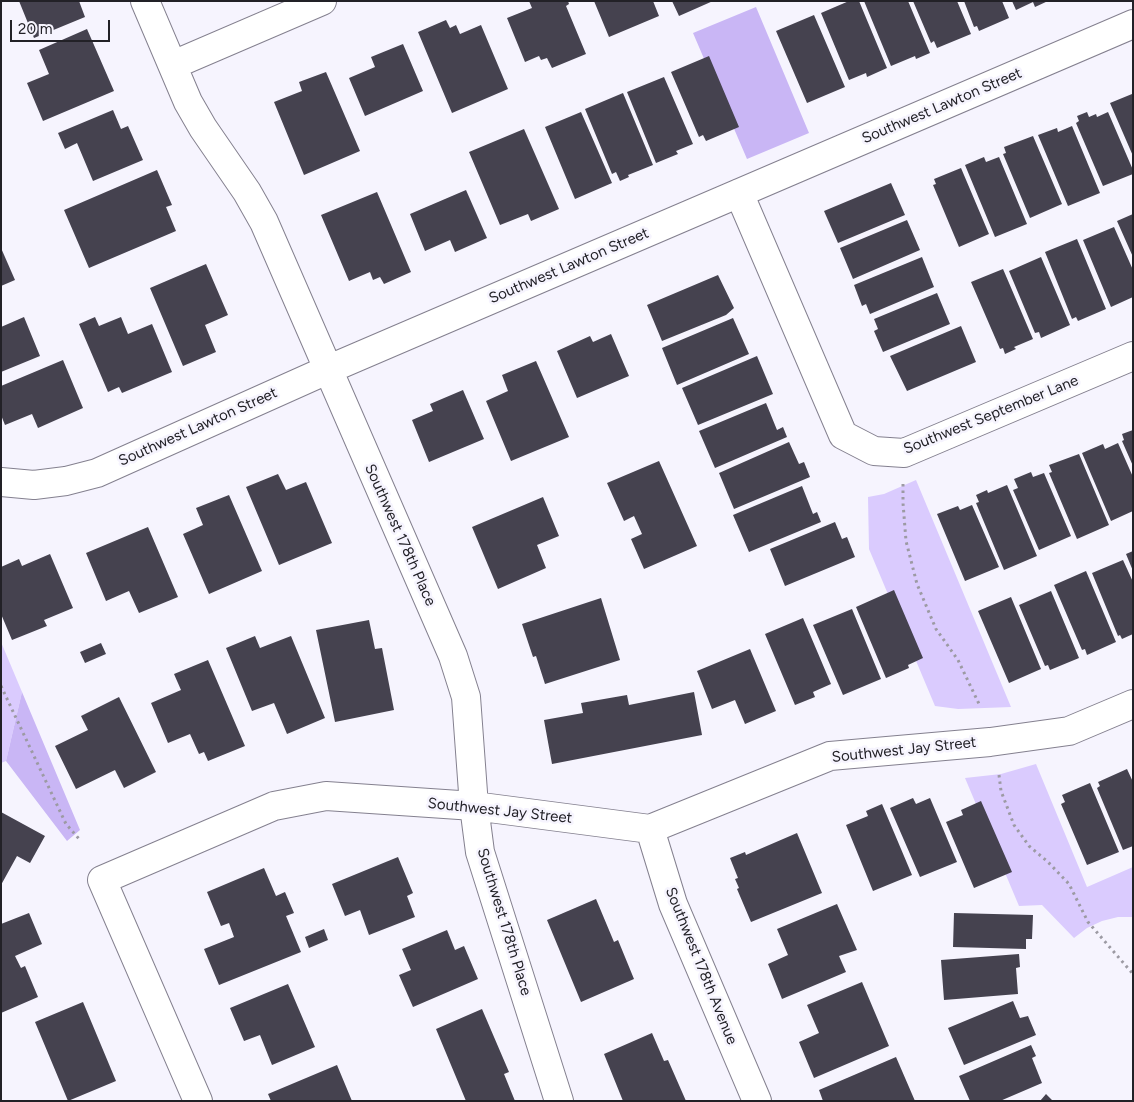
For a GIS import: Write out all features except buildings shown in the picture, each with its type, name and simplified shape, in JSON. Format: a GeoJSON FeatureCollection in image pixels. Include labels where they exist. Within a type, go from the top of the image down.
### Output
{"type":"FeatureCollection","features":[{"type":"Feature","properties":{"kind":"street","name":"Southwest 178th Place"},"geometry":{"type":"LineString","coordinates":[[145,1],[188,102],[203,128],[247,192],[264,222],[453,656],[466,697],[474,806],[480,852],[559,1101]]}},
{"type":"Feature","properties":{"kind":"street"},"geometry":{"type":"LineString","coordinates":[[173,65],[322,1]]}},
{"type":"Feature","properties":{"kind":"street","name":"Southwest Lawton Street"},"geometry":{"type":"LineString","coordinates":[[1,482],[34,485],[66,482],[97,472],[327,370],[1133,24]]}},
{"type":"Feature","properties":{"kind":"street","name":"Southwest September Lane"},"geometry":{"type":"LineString","coordinates":[[739,193],[843,435],[874,451],[904,453],[1133,356]]}},
{"type":"Feature","properties":{"kind":"street","name":"Southwest Jay Street"},"geometry":{"type":"LineString","coordinates":[[198,1101],[102,880],[274,806],[326,796],[474,806],[650,830],[830,756],[990,742],[1069,731],[1133,704]]}},
{"type":"Feature","properties":{"kind":"street","name":"Southwest 178th Avenue"},"geometry":{"type":"LineString","coordinates":[[650,830],[674,904],[756,1101]]}},
{"type":"Feature","properties":{"kind":"path"},"geometry":{"type":"LineString","coordinates":[[904,453],[903,503],[906,540],[917,584],[936,629],[958,660],[980,706]]}},
{"type":"Feature","properties":{"kind":"path"},"geometry":{"type":"LineString","coordinates":[[1,686],[66,824],[80,840]]}},
{"type":"Feature","properties":{"kind":"path"},"geometry":{"type":"LineString","coordinates":[[998,775],[1014,825],[1029,846],[1069,884],[1088,922],[1133,974]]}},
{"type":"Feature","properties":{"kind":"shaded area"},"geometry":{"type":"Polygon","coordinates":[[[756,7],[809,133],[747,159],[693,33],[756,7]]]}},
{"type":"Feature","properties":{"kind":"shaded area"},"geometry":{"type":"Polygon","coordinates":[[[916,480],[1011,707],[958,709],[935,706],[869,549],[868,497],[884,494],[916,480]]]}},
{"type":"Feature","properties":{"kind":"shaded area"},"geometry":{"type":"Polygon","coordinates":[[[1,642],[22,692],[6,761],[1,763],[1,642]]]}},
{"type":"Feature","properties":{"kind":"shaded area"},"geometry":{"type":"Polygon","coordinates":[[[22,692],[80,830],[67,841],[6,761],[22,692]]]}},
{"type":"Feature","properties":{"kind":"shaded area"},"geometry":{"type":"Polygon","coordinates":[[[1036,764],[1087,887],[1133,867],[1133,917],[1118,917],[1102,921],[1087,928],[1074,938],[1042,905],[1019,906],[965,778],[1001,774],[1036,764]]]}}]}
